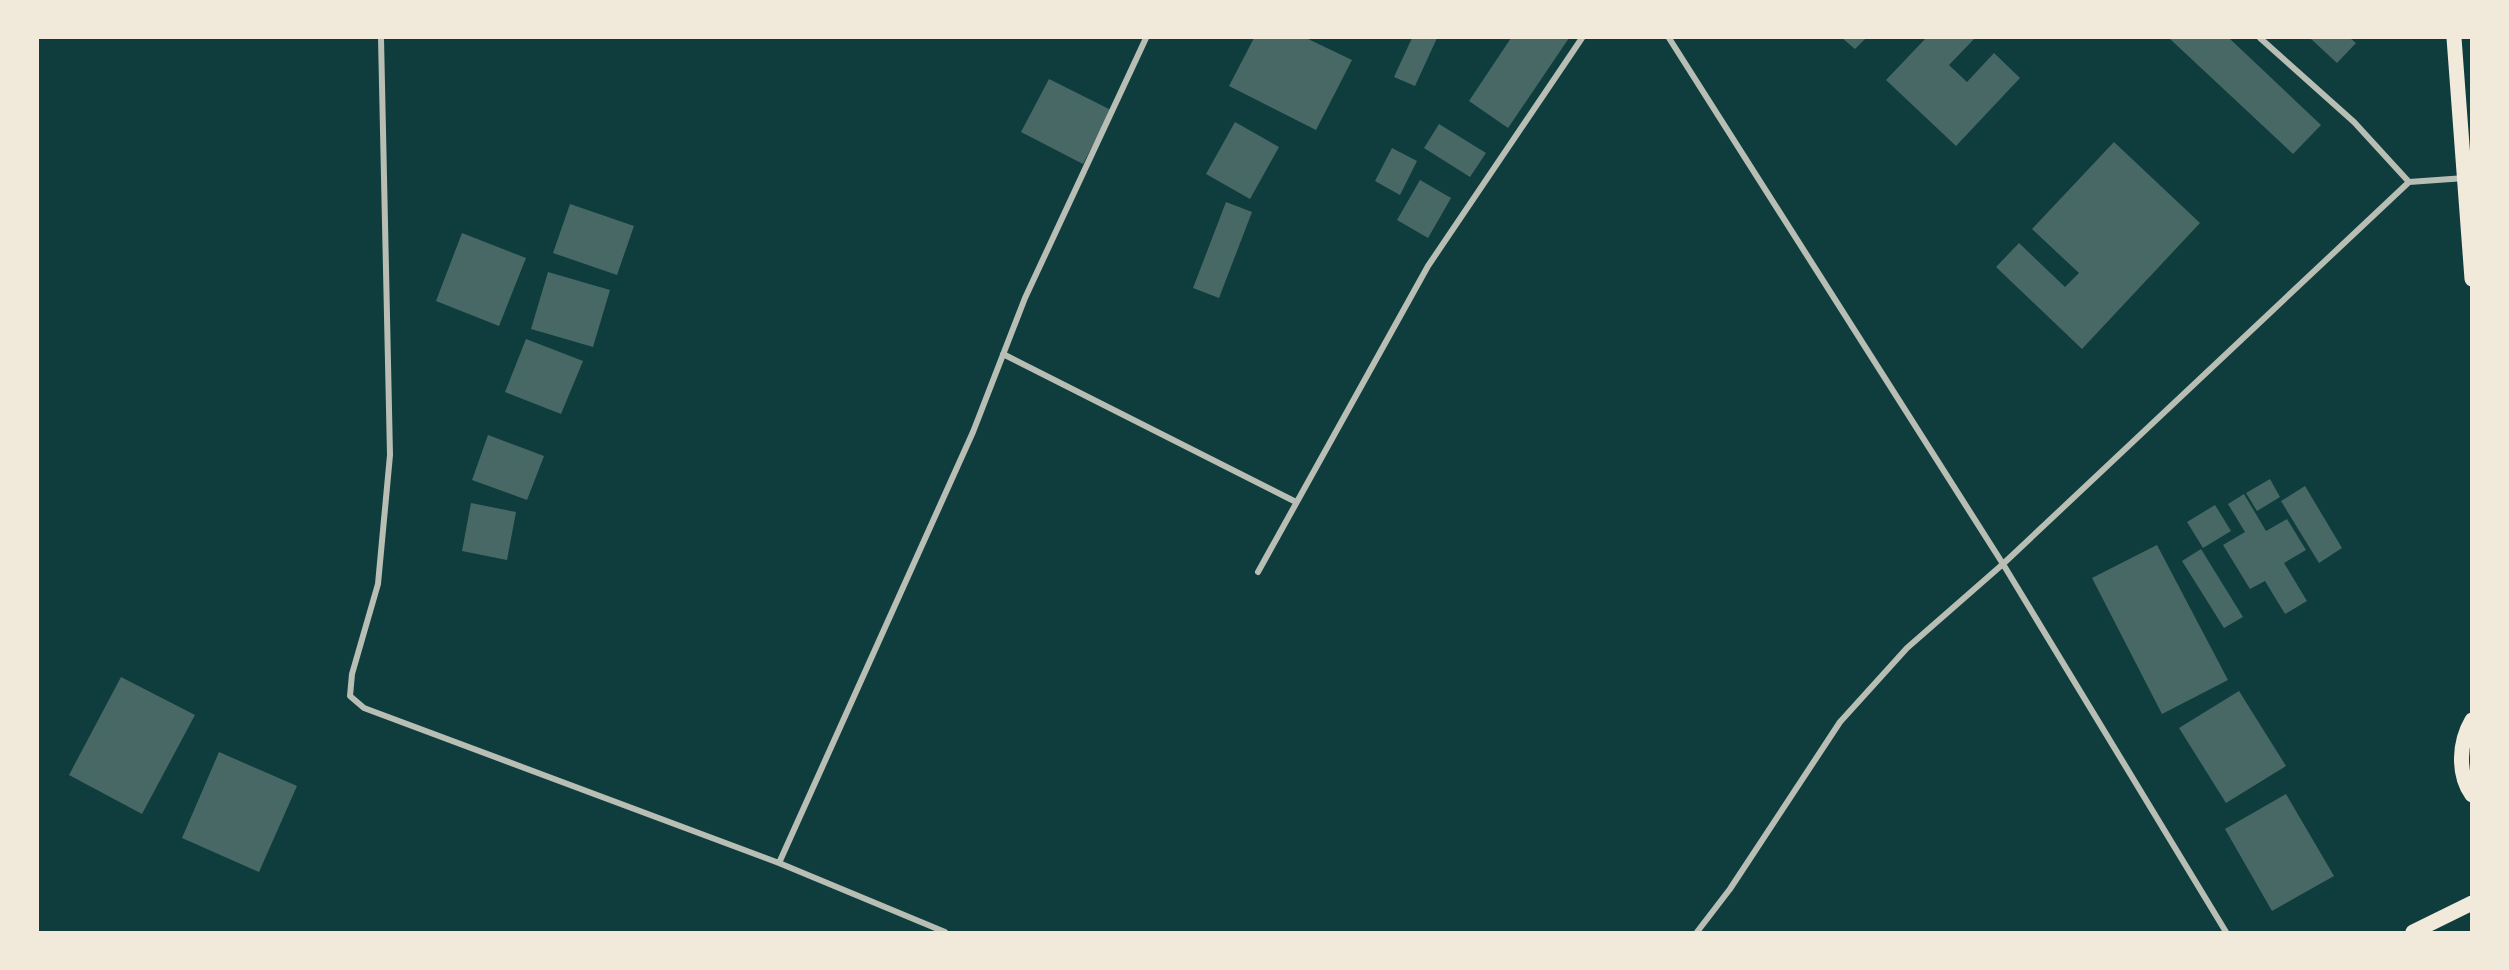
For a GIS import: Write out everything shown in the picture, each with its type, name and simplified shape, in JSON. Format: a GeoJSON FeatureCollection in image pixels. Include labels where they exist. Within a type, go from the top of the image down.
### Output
{"type":"FeatureCollection","features":[{"type":"Feature","properties":{"kind":"main road"},"geometry":{"type":"LineString","coordinates":[[2454,38],[2468,178],[2472,279]]}},
{"type":"Feature","properties":{"kind":"main road"},"geometry":{"type":"LineString","coordinates":[[2471,718],[2463,744],[2461,767],[2472,795]]}},
{"type":"Feature","properties":{"kind":"main road"},"geometry":{"type":"LineString","coordinates":[[2413,933],[2472,903]]}},
{"type":"Feature","properties":{"kind":"street"},"geometry":{"type":"LineString","coordinates":[[381,38],[390,455],[378,584],[352,674],[350,696],[363,708],[779,863],[945,933]]}},
{"type":"Feature","properties":{"kind":"street"},"geometry":{"type":"LineString","coordinates":[[779,863],[973,432],[1025,298],[1146,38]]}},
{"type":"Feature","properties":{"kind":"street"},"geometry":{"type":"LineString","coordinates":[[1258,572],[1428,266],[1582,38]]}},
{"type":"Feature","properties":{"kind":"street"},"geometry":{"type":"LineString","coordinates":[[1669,38],[2003,564],[2226,933]]}},
{"type":"Feature","properties":{"kind":"street"},"geometry":{"type":"LineString","coordinates":[[2260,38],[2354,122],[2409,182]]}},
{"type":"Feature","properties":{"kind":"street"},"geometry":{"type":"LineString","coordinates":[[1697,933],[1730,890],[1840,722],[1907,648],[2003,564],[2409,182],[2468,178]]}},
{"type":"Feature","properties":{"kind":"street"},"geometry":{"type":"LineString","coordinates":[[1003,354],[1296,502]]}},
{"type":"Feature","properties":{"kind":"building"},"geometry":{"type":"Polygon","coordinates":[[[1254,38],[1306,38],[1352,60],[1316,130],[1229,86],[1254,38]]]}},
{"type":"Feature","properties":{"kind":"building"},"geometry":{"type":"Polygon","coordinates":[[[1412,38],[1437,38],[1415,86],[1394,77],[1412,38]]]}},
{"type":"Feature","properties":{"kind":"building"},"geometry":{"type":"Polygon","coordinates":[[[1511,38],[1569,38],[1508,128],[1469,101],[1511,38]]]}},
{"type":"Feature","properties":{"kind":"building"},"geometry":{"type":"Polygon","coordinates":[[[1842,38],[1866,38],[1855,49],[1842,38]]]}},
{"type":"Feature","properties":{"kind":"building"},"geometry":{"type":"Polygon","coordinates":[[[1926,38],[1975,38],[1949,65],[1967,82],[1994,53],[2020,78],[1956,146],[1886,80],[1926,38]]]}},
{"type":"Feature","properties":{"kind":"building"},"geometry":{"type":"Polygon","coordinates":[[[2169,38],[2229,38],[2321,125],[2293,154],[2169,38]]]}},
{"type":"Feature","properties":{"kind":"building"},"geometry":{"type":"Polygon","coordinates":[[[2310,38],[2350,38],[2356,43],[2337,63],[2310,38]]]}},
{"type":"Feature","properties":{"kind":"building"},"geometry":{"type":"Polygon","coordinates":[[[1049,79],[1111,110],[1083,164],[1021,132],[1049,79]]]}},
{"type":"Feature","properties":{"kind":"building"},"geometry":{"type":"Polygon","coordinates":[[[1235,122],[1279,147],[1250,199],[1206,174],[1235,122]]]}},
{"type":"Feature","properties":{"kind":"building"},"geometry":{"type":"Polygon","coordinates":[[[1439,124],[1486,153],[1470,177],[1424,148],[1439,124]]]}},
{"type":"Feature","properties":{"kind":"building"},"geometry":{"type":"Polygon","coordinates":[[[2114,142],[2200,223],[2082,349],[1996,267],[2019,243],[2065,287],[2079,273],[2032,229],[2114,142]]]}},
{"type":"Feature","properties":{"kind":"building"},"geometry":{"type":"Polygon","coordinates":[[[1392,148],[1417,161],[1400,195],[1375,181],[1392,148]]]}},
{"type":"Feature","properties":{"kind":"building"},"geometry":{"type":"Polygon","coordinates":[[[1420,180],[1451,198],[1428,238],[1397,220],[1420,180]]]}},
{"type":"Feature","properties":{"kind":"building"},"geometry":{"type":"Polygon","coordinates":[[[1226,202],[1252,212],[1219,298],[1193,288],[1226,202]]]}},
{"type":"Feature","properties":{"kind":"building"},"geometry":{"type":"Polygon","coordinates":[[[570,204],[634,226],[617,275],[553,253],[570,204]]]}},
{"type":"Feature","properties":{"kind":"building"},"geometry":{"type":"Polygon","coordinates":[[[462,233],[526,258],[499,326],[436,301],[462,233]]]}},
{"type":"Feature","properties":{"kind":"building"},"geometry":{"type":"Polygon","coordinates":[[[548,272],[610,290],[593,347],[531,329],[548,272]]]}},
{"type":"Feature","properties":{"kind":"building"},"geometry":{"type":"Polygon","coordinates":[[[526,339],[583,361],[561,414],[505,392],[526,339]]]}},
{"type":"Feature","properties":{"kind":"building"},"geometry":{"type":"Polygon","coordinates":[[[488,435],[544,456],[527,500],[472,480],[488,435]]]}},
{"type":"Feature","properties":{"kind":"building"},"geometry":{"type":"Polygon","coordinates":[[[2270,479],[2280,497],[2257,511],[2246,493],[2270,479]]]}},
{"type":"Feature","properties":{"kind":"building"},"geometry":{"type":"Polygon","coordinates":[[[2305,486],[2342,548],[2319,563],[2281,501],[2305,486]]]}},
{"type":"Feature","properties":{"kind":"building"},"geometry":{"type":"Polygon","coordinates":[[[2244,494],[2266,531],[2287,519],[2306,550],[2284,563],[2307,601],[2285,614],[2265,581],[2250,589],[2223,545],[2245,532],[2228,504],[2244,494]]]}},
{"type":"Feature","properties":{"kind":"building"},"geometry":{"type":"Polygon","coordinates":[[[471,503],[516,512],[507,560],[462,551],[471,503]]]}},
{"type":"Feature","properties":{"kind":"building"},"geometry":{"type":"Polygon","coordinates":[[[2215,505],[2231,531],[2203,548],[2187,522],[2215,505]]]}},
{"type":"Feature","properties":{"kind":"building"},"geometry":{"type":"Polygon","coordinates":[[[2157,545],[2228,680],[2162,714],[2092,578],[2157,545]]]}},
{"type":"Feature","properties":{"kind":"building"},"geometry":{"type":"Polygon","coordinates":[[[2201,549],[2243,617],[2224,628],[2182,561],[2201,549]]]}},
{"type":"Feature","properties":{"kind":"building"},"geometry":{"type":"Polygon","coordinates":[[[121,677],[195,715],[142,814],[69,775],[121,677]]]}},
{"type":"Feature","properties":{"kind":"building"},"geometry":{"type":"Polygon","coordinates":[[[2239,691],[2286,766],[2226,803],[2179,728],[2239,691]]]}},
{"type":"Feature","properties":{"kind":"building"},"geometry":{"type":"Polygon","coordinates":[[[219,752],[297,786],[259,872],[182,838],[219,752]]]}},
{"type":"Feature","properties":{"kind":"building"},"geometry":{"type":"Polygon","coordinates":[[[2286,794],[2334,876],[2272,911],[2225,829],[2286,794]]]}}]}
